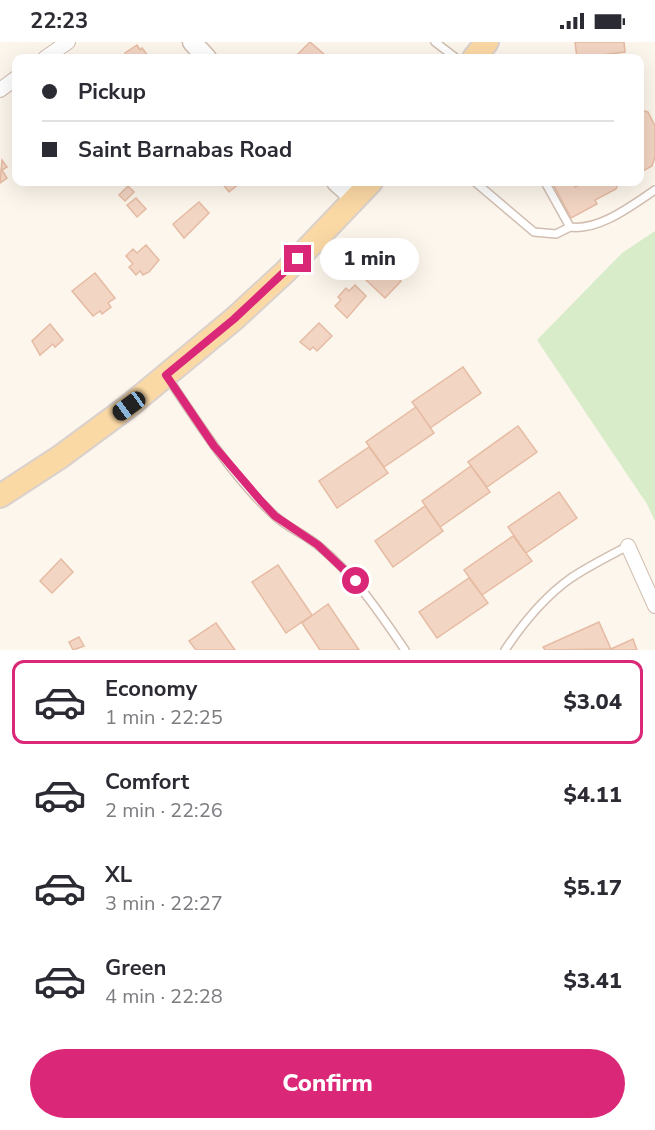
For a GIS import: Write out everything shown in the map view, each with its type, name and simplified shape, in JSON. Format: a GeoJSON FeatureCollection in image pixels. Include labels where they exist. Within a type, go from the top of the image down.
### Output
{"type":"FeatureCollection","features":[{"type":"Feature","properties":{"kind":"main road"},"geometry":{"type":"LineString","coordinates":[[477,54],[487,42]]}},
{"type":"Feature","properties":{"kind":"main road"},"geometry":{"type":"LineString","coordinates":[[0,496],[75,446],[129,406],[234,319],[285,272],[367,186]]}},
{"type":"Feature","properties":{"kind":"street"},"geometry":{"type":"LineString","coordinates":[[51,54],[68,42]]}},
{"type":"Feature","properties":{"kind":"street"},"geometry":{"type":"LineString","coordinates":[[192,42],[203,54]]}},
{"type":"Feature","properties":{"kind":"street"},"geometry":{"type":"LineString","coordinates":[[340,186],[354,198]]}},
{"type":"Feature","properties":{"kind":"street"},"geometry":{"type":"LineString","coordinates":[[628,546],[655,606]]}},
{"type":"Feature","properties":{"kind":"lane"},"geometry":{"type":"LineString","coordinates":[[435,42],[451,54]]}},
{"type":"Feature","properties":{"kind":"lane"},"geometry":{"type":"LineString","coordinates":[[480,186],[534,232],[555,234],[570,227],[581,228],[625,211],[655,190]]}},
{"type":"Feature","properties":{"kind":"lane"},"geometry":{"type":"LineString","coordinates":[[547,186],[570,227]]}},
{"type":"Feature","properties":{"kind":"lane"},"geometry":{"type":"LineString","coordinates":[[166,375],[214,446],[259,498],[275,516],[318,545],[344,569],[374,603],[405,650]]}},
{"type":"Feature","properties":{"kind":"lane"},"geometry":{"type":"LineString","coordinates":[[505,650],[519,630],[551,594],[572,578],[628,546]]}},
{"type":"Feature","properties":{"kind":"green space"},"geometry":{"type":"Polygon","coordinates":[[[655,231],[655,521],[647,504],[537,340],[622,253],[655,231]]]}},
{"type":"Feature","properties":{"kind":"building"},"geometry":{"type":"Polygon","coordinates":[[[310,42],[324,54],[298,54],[310,42]]]}},
{"type":"Feature","properties":{"kind":"building"},"geometry":{"type":"Polygon","coordinates":[[[575,42],[624,42],[625,52],[576,54],[575,42]]]}},
{"type":"Feature","properties":{"kind":"building"},"geometry":{"type":"Polygon","coordinates":[[[137,45],[147,54],[125,54],[137,45]]]}},
{"type":"Feature","properties":{"kind":"building"},"geometry":{"type":"Polygon","coordinates":[[[644,111],[648,112],[655,126],[655,157],[652,166],[644,170],[644,111]]]}},
{"type":"Feature","properties":{"kind":"building"},"geometry":{"type":"Polygon","coordinates":[[[2,160],[7,167],[2,170],[7,178],[0,183],[2,160]]]}},
{"type":"Feature","properties":{"kind":"building"},"geometry":{"type":"Polygon","coordinates":[[[128,186],[134,192],[125,201],[119,195],[128,186]]]}},
{"type":"Feature","properties":{"kind":"building"},"geometry":{"type":"Polygon","coordinates":[[[224,186],[236,186],[229,192],[224,186]]]}},
{"type":"Feature","properties":{"kind":"building"},"geometry":{"type":"Polygon","coordinates":[[[554,186],[617,186],[616,189],[595,200],[597,204],[571,218],[554,186]]]}},
{"type":"Feature","properties":{"kind":"building"},"geometry":{"type":"Polygon","coordinates":[[[136,198],[146,209],[137,217],[127,205],[136,198]]]}},
{"type":"Feature","properties":{"kind":"building"},"geometry":{"type":"Polygon","coordinates":[[[199,202],[209,213],[184,238],[173,224],[199,202]]]}},
{"type":"Feature","properties":{"kind":"building"},"geometry":{"type":"Polygon","coordinates":[[[146,245],[159,260],[149,272],[143,275],[140,271],[136,275],[129,267],[133,264],[126,256],[133,249],[137,253],[146,245]]]}},
{"type":"Feature","properties":{"kind":"building"},"geometry":{"type":"Polygon","coordinates":[[[378,261],[401,281],[385,298],[366,280],[371,275],[368,272],[378,261]]]}},
{"type":"Feature","properties":{"kind":"building"},"geometry":{"type":"Polygon","coordinates":[[[95,273],[115,298],[108,303],[111,307],[102,314],[100,311],[93,316],[72,291],[95,273]]]}},
{"type":"Feature","properties":{"kind":"building"},"geometry":{"type":"Polygon","coordinates":[[[355,285],[366,296],[347,318],[335,306],[341,300],[338,297],[346,288],[349,291],[355,285]]]}},
{"type":"Feature","properties":{"kind":"building"},"geometry":{"type":"Polygon","coordinates":[[[319,323],[332,336],[317,351],[313,347],[310,350],[300,342],[319,323]]]}},
{"type":"Feature","properties":{"kind":"building"},"geometry":{"type":"Polygon","coordinates":[[[50,324],[63,340],[55,347],[53,344],[40,355],[32,341],[50,324]]]}},
{"type":"Feature","properties":{"kind":"building"},"geometry":{"type":"Polygon","coordinates":[[[463,367],[481,393],[430,428],[412,402],[463,367]]]}},
{"type":"Feature","properties":{"kind":"building"},"geometry":{"type":"Polygon","coordinates":[[[416,407],[434,433],[384,467],[366,442],[416,407]]]}},
{"type":"Feature","properties":{"kind":"building"},"geometry":{"type":"Polygon","coordinates":[[[518,426],[537,452],[487,487],[468,462],[518,426]]]}},
{"type":"Feature","properties":{"kind":"building"},"geometry":{"type":"Polygon","coordinates":[[[369,447],[388,473],[337,508],[319,481],[369,447]]]}},
{"type":"Feature","properties":{"kind":"building"},"geometry":{"type":"Polygon","coordinates":[[[471,466],[490,492],[440,527],[422,501],[471,466]]]}},
{"type":"Feature","properties":{"kind":"building"},"geometry":{"type":"Polygon","coordinates":[[[559,492],[577,518],[526,553],[508,527],[559,492]]]}},
{"type":"Feature","properties":{"kind":"building"},"geometry":{"type":"Polygon","coordinates":[[[425,506],[443,531],[393,567],[375,541],[425,506]]]}},
{"type":"Feature","properties":{"kind":"building"},"geometry":{"type":"Polygon","coordinates":[[[513,536],[532,561],[482,595],[464,570],[513,536]]]}},
{"type":"Feature","properties":{"kind":"building"},"geometry":{"type":"Polygon","coordinates":[[[61,559],[73,572],[52,593],[40,581],[61,559]]]}},
{"type":"Feature","properties":{"kind":"building"},"geometry":{"type":"Polygon","coordinates":[[[278,565],[312,615],[286,633],[252,582],[278,565]]]}},
{"type":"Feature","properties":{"kind":"building"},"geometry":{"type":"Polygon","coordinates":[[[469,578],[488,603],[437,638],[419,612],[469,578]]]}},
{"type":"Feature","properties":{"kind":"building"},"geometry":{"type":"Polygon","coordinates":[[[328,604],[359,650],[320,650],[302,623],[328,604]]]}},
{"type":"Feature","properties":{"kind":"building"},"geometry":{"type":"Polygon","coordinates":[[[599,622],[611,649],[545,650],[543,647],[599,622]]]}},
{"type":"Feature","properties":{"kind":"building"},"geometry":{"type":"Polygon","coordinates":[[[216,623],[235,650],[196,650],[189,641],[216,623]]]}},
{"type":"Feature","properties":{"kind":"building"},"geometry":{"type":"Polygon","coordinates":[[[79,637],[84,646],[73,650],[69,642],[79,637]]]}},
{"type":"Feature","properties":{"kind":"building"},"geometry":{"type":"Polygon","coordinates":[[[633,639],[637,650],[609,650],[611,649],[633,639]]]}},
{"type":"Feature","properties":{"kind":"route"},"geometry":{"type":"LineString","coordinates":[[298,259],[234,319],[166,375],[214,446],[261,501],[275,516],[318,545],[356,581]]}}]}
